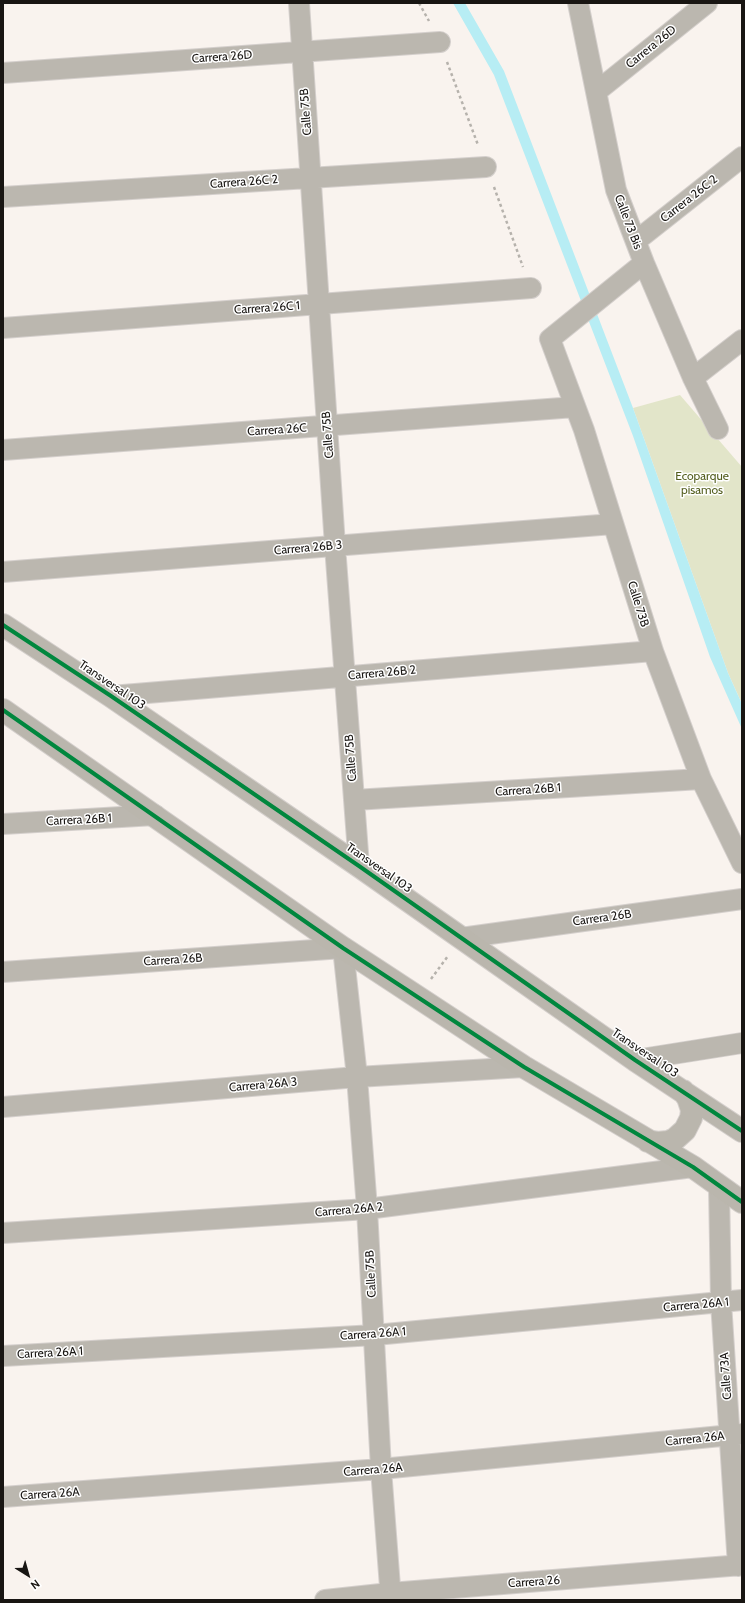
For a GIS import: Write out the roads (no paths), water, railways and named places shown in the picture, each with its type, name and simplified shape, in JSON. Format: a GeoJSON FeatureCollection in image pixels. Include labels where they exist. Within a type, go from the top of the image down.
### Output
{"type":"FeatureCollection","features":[{"type":"Feature","properties":{"kind":"street","name":"Calle 75B"},"geometry":{"type":"LineString","coordinates":[[299,3],[344,676],[359,866]]}},
{"type":"Feature","properties":{"kind":"street","name":"Calle 73 Bis"},"geometry":{"type":"LineString","coordinates":[[578,3],[616,190],[644,263],[693,378],[718,429]]}},
{"type":"Feature","properties":{"kind":"street","name":"Carrera 26D"},"geometry":{"type":"LineString","coordinates":[[596,92],[707,3]]}},
{"type":"Feature","properties":{"kind":"street","name":"Carrera 26D"},"geometry":{"type":"LineString","coordinates":[[3,73],[440,42]]}},
{"type":"Feature","properties":{"kind":"street","name":"Carrera 26C 2"},"geometry":{"type":"LineString","coordinates":[[636,241],[742,157]]}},
{"type":"Feature","properties":{"kind":"street","name":"Carrera 26C 2"},"geometry":{"type":"LineString","coordinates":[[3,197],[486,167]]}},
{"type":"Feature","properties":{"kind":"street","name":"Calle 73B"},"geometry":{"type":"LineString","coordinates":[[644,263],[550,339],[575,407],[653,651],[701,779],[742,863]]}},
{"type":"Feature","properties":{"kind":"street","name":"Carrera 26C 1"},"geometry":{"type":"LineString","coordinates":[[3,328],[531,288]]}},
{"type":"Feature","properties":{"kind":"street"},"geometry":{"type":"LineString","coordinates":[[693,378],[742,340]]}},
{"type":"Feature","properties":{"kind":"street","name":"Carrera 26C"},"geometry":{"type":"LineString","coordinates":[[3,450],[575,407]]}},
{"type":"Feature","properties":{"kind":"street","name":"Carrera 26B 3"},"geometry":{"type":"LineString","coordinates":[[3,572],[613,524]]}},
{"type":"Feature","properties":{"kind":"street","name":"Transversal 103"},"geometry":{"type":"LineString","coordinates":[[3,625],[111,696],[359,866],[635,1060],[742,1131]]}},
{"type":"Feature","properties":{"kind":"street","name":"Carrera 26B 2"},"geometry":{"type":"LineString","coordinates":[[111,696],[653,651]]}},
{"type":"Feature","properties":{"kind":"street"},"geometry":{"type":"LineString","coordinates":[[3,710],[343,948],[524,1067],[693,1167],[742,1202]]}},
{"type":"Feature","properties":{"kind":"street","name":"Carrera 26B 1"},"geometry":{"type":"LineString","coordinates":[[354,800],[701,779]]}},
{"type":"Feature","properties":{"kind":"street","name":"Carrera 26B 1"},"geometry":{"type":"LineString","coordinates":[[3,824],[155,815]]}},
{"type":"Feature","properties":{"kind":"street","name":"Carrera 26B"},"geometry":{"type":"LineString","coordinates":[[461,938],[742,899]]}},
{"type":"Feature","properties":{"kind":"street","name":"Calle 75B"},"geometry":{"type":"LineString","coordinates":[[343,948],[357,1077],[367,1209],[375,1335],[381,1469],[391,1597]]}},
{"type":"Feature","properties":{"kind":"street","name":"Carrera 26B"},"geometry":{"type":"LineString","coordinates":[[3,972],[343,948]]}},
{"type":"Feature","properties":{"kind":"street"},"geometry":{"type":"LineString","coordinates":[[635,1060],[742,1043]]}},
{"type":"Feature","properties":{"kind":"street","name":"Carrera 26A 3"},"geometry":{"type":"LineString","coordinates":[[3,1107],[357,1077],[524,1067]]}},
{"type":"Feature","properties":{"kind":"street"},"geometry":{"type":"LineString","coordinates":[[648,1141],[657,1143],[668,1142],[675,1139],[685,1130],[691,1118],[692,1110],[688,1098],[683,1091]]}},
{"type":"Feature","properties":{"kind":"street","name":"Carrera 26A 2"},"geometry":{"type":"LineString","coordinates":[[3,1233],[367,1209],[693,1167]]}},
{"type":"Feature","properties":{"kind":"street","name":"Calle 73A"},"geometry":{"type":"LineString","coordinates":[[719,1186],[721,1302],[736,1435],[740,1566]]}},
{"type":"Feature","properties":{"kind":"street","name":"Carrera 26A 1"},"geometry":{"type":"LineString","coordinates":[[3,1356],[375,1335],[742,1300]]}},
{"type":"Feature","properties":{"kind":"street","name":"Carrera 26A"},"geometry":{"type":"LineString","coordinates":[[3,1497],[381,1469],[736,1435]]}},
{"type":"Feature","properties":{"kind":"street","name":"Carrera 26"},"geometry":{"type":"LineString","coordinates":[[325,1600],[391,1597],[740,1566]]}},
{"type":"Feature","properties":{"kind":"water"},"geometry":{"type":"Polygon","coordinates":[[[453,3],[465,3],[504,71],[633,408],[728,673],[742,704],[742,729],[710,657],[633,436],[494,75],[453,3]]]}},
{"type":"Feature","properties":{"kind":"park label","name":"Ecoparque pisamos"},"geometry":{"type":"Point","coordinates":[702,483]}}]}
